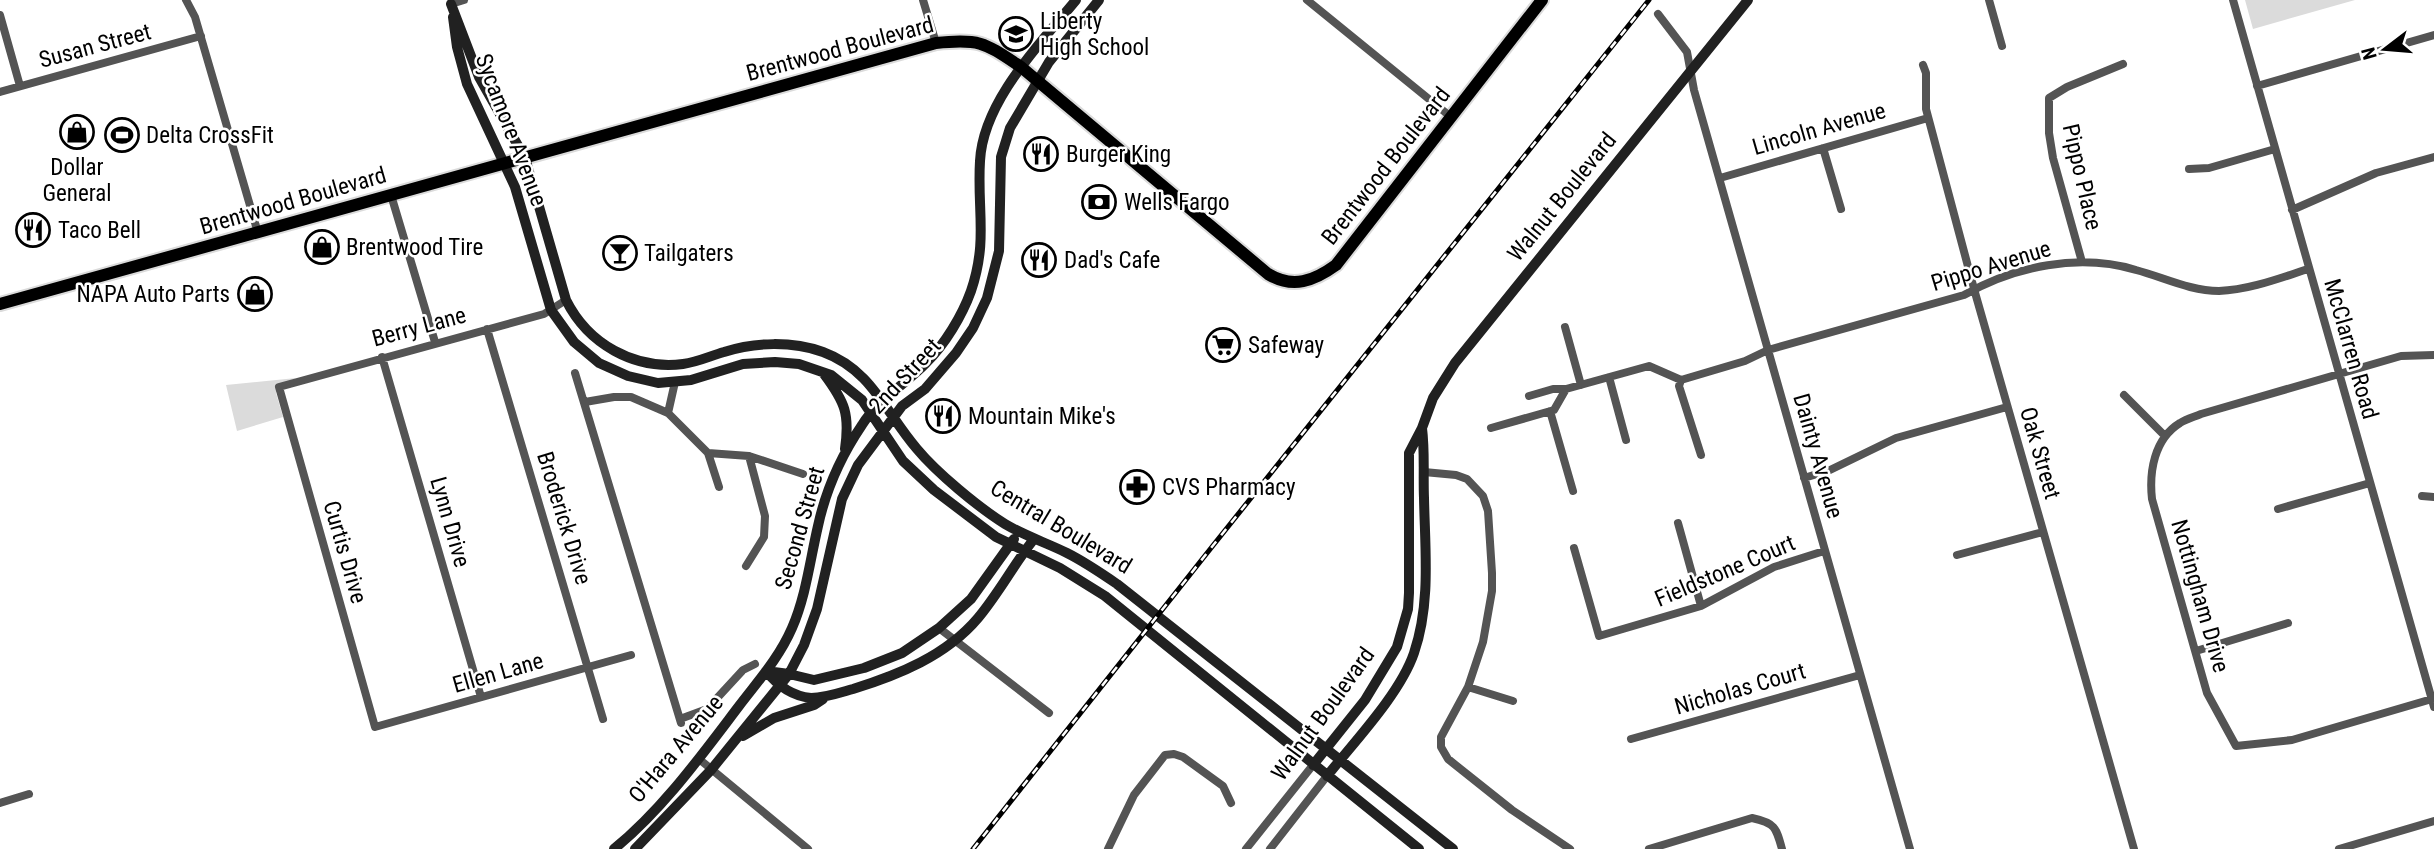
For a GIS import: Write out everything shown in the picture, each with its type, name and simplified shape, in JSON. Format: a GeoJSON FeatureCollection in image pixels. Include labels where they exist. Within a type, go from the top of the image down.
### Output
{"type":"FeatureCollection","features":[{"type":"Feature","properties":{"kind":"main road","name":"Brentwood Boulevard"},"geometry":{"type":"LineString","coordinates":[[0,304],[936,43],[965,40],[982,43],[1021,67],[1268,274],[1278,280],[1303,283],[1336,265],[1542,0]]}},
{"type":"Feature","properties":{"kind":"street"},"geometry":{"type":"LineString","coordinates":[[186,0],[201,36],[258,233]]}},
{"type":"Feature","properties":{"kind":"street"},"geometry":{"type":"LineString","coordinates":[[450,2],[464,0]]}},
{"type":"Feature","properties":{"kind":"street"},"geometry":{"type":"LineString","coordinates":[[923,0],[936,43]]}},
{"type":"Feature","properties":{"kind":"street","name":"2nd Street"},"geometry":{"type":"LineString","coordinates":[[883,401],[926,363],[955,323],[968,298],[982,246],[980,159],[988,128],[1002,97],[1021,67],[1076,0]]}},
{"type":"Feature","properties":{"kind":"street","name":"2nd Street"},"geometry":{"type":"LineString","coordinates":[[789,674],[804,645],[817,609],[842,499],[858,464],[902,406],[925,388],[949,362],[973,328],[984,306],[999,251],[1001,157],[1010,128],[1037,81],[1099,0]]}},
{"type":"Feature","properties":{"kind":"street","name":"Walnut Boulevard"},"geometry":{"type":"LineString","coordinates":[[1246,849],[1365,700],[1387,666],[1404,626],[1410,574],[1409,453],[1433,398],[1455,363],[1748,0]]}},
{"type":"Feature","properties":{"kind":"street"},"geometry":{"type":"LineString","coordinates":[[1989,0],[2002,46]]}},
{"type":"Feature","properties":{"kind":"street","name":"McClarren Road"},"geometry":{"type":"LineString","coordinates":[[2233,0],[2433,703]]}},
{"type":"Feature","properties":{"kind":"street","name":"Sycamore Avenue"},"geometry":{"type":"LineString","coordinates":[[450,2],[479,77],[525,158],[566,300]]}},
{"type":"Feature","properties":{"kind":"street","name":"Sycamore Avenue"},"geometry":{"type":"LineString","coordinates":[[450,2],[457,47],[467,84],[514,187],[551,310]]}},
{"type":"Feature","properties":{"kind":"street"},"geometry":{"type":"LineString","coordinates":[[1312,2],[1451,117]]}},
{"type":"Feature","properties":{"kind":"street","name":"Dainty Avenue"},"geometry":{"type":"LineString","coordinates":[[1658,13],[1687,52],[1690,72],[1824,551],[1910,849]]}},
{"type":"Feature","properties":{"kind":"street"},"geometry":{"type":"LineString","coordinates":[[0,15],[20,86]]}},
{"type":"Feature","properties":{"kind":"street"},"geometry":{"type":"LineString","coordinates":[[2257,86],[2434,35]]}},
{"type":"Feature","properties":{"kind":"street","name":"Susan Street"},"geometry":{"type":"LineString","coordinates":[[0,92],[201,36]]}},
{"type":"Feature","properties":{"kind":"street","name":"Pippo Place"},"geometry":{"type":"LineString","coordinates":[[2082,262],[2053,158],[2049,133],[2049,98],[2123,64]]}},
{"type":"Feature","properties":{"kind":"street","name":"Oak Street"},"geometry":{"type":"LineString","coordinates":[[1923,65],[1926,73],[1928,118],[1974,289],[2134,849]]}},
{"type":"Feature","properties":{"kind":"street","name":"Lincoln Avenue"},"geometry":{"type":"LineString","coordinates":[[1720,178],[1928,118]]}},
{"type":"Feature","properties":{"kind":"street"},"geometry":{"type":"LineString","coordinates":[[1823,148],[1841,209]]}},
{"type":"Feature","properties":{"kind":"street"},"geometry":{"type":"LineString","coordinates":[[2189,169],[2209,168],[2275,149]]}},
{"type":"Feature","properties":{"kind":"street"},"geometry":{"type":"LineString","coordinates":[[2292,210],[2376,173],[2434,157]]}},
{"type":"Feature","properties":{"kind":"street"},"geometry":{"type":"LineString","coordinates":[[391,195],[435,342]]}},
{"type":"Feature","properties":{"kind":"street","name":"Pippo Avenue"},"geometry":{"type":"LineString","coordinates":[[1681,380],[1745,361],[1768,350],[1964,295],[1985,284],[2049,265],[2108,262],[2190,288],[2219,291],[2250,286],[2308,269]]}},
{"type":"Feature","properties":{"kind":"street","name":"Central Boulevard"},"geometry":{"type":"LineString","coordinates":[[566,300],[572,312],[601,343],[638,361],[682,364],[748,346],[795,346],[824,353],[841,362],[867,381],[919,451],[953,483],[1005,524],[1092,566],[1117,584],[1453,849]]}},
{"type":"Feature","properties":{"kind":"street","name":"Berry Lane"},"geometry":{"type":"LineString","coordinates":[[279,387],[551,310],[566,300]]}},
{"type":"Feature","properties":{"kind":"street","name":"Central Boulevard"},"geometry":{"type":"LineString","coordinates":[[551,310],[574,342],[599,363],[628,376],[659,383],[675,382],[691,380],[743,364],[775,362],[799,364],[823,372],[847,386],[862,400],[904,461],[934,490],[965,515],[1010,544],[1086,583],[1105,596],[1419,849]]}},
{"type":"Feature","properties":{"kind":"street"},"geometry":{"type":"LineString","coordinates":[[1565,327],[1581,385]]}},
{"type":"Feature","properties":{"kind":"street","name":"Broderick Drive"},"geometry":{"type":"LineString","coordinates":[[487,329],[603,719]]}},
{"type":"Feature","properties":{"kind":"street"},"geometry":{"type":"LineString","coordinates":[[2124,396],[2165,436],[2179,424],[2201,414],[2401,356],[2434,355]]}},
{"type":"Feature","properties":{"kind":"street","name":"Lynn Drive"},"geometry":{"type":"LineString","coordinates":[[382,357],[481,697]]}},
{"type":"Feature","properties":{"kind":"street"},"geometry":{"type":"LineString","coordinates":[[1529,396],[1553,389],[1566,389],[1649,366],[1681,380],[1679,386],[1701,455]]}},
{"type":"Feature","properties":{"kind":"street"},"geometry":{"type":"LineString","coordinates":[[823,372],[841,397],[845,411],[848,429],[844,455]]}},
{"type":"Feature","properties":{"kind":"street"},"geometry":{"type":"LineString","coordinates":[[575,373],[680,721],[707,709],[743,670],[755,664]]}},
{"type":"Feature","properties":{"kind":"street"},"geometry":{"type":"LineString","coordinates":[[1609,377],[1626,440]]}},
{"type":"Feature","properties":{"kind":"street"},"geometry":{"type":"LineString","coordinates":[[668,413],[675,382]]}},
{"type":"Feature","properties":{"kind":"street","name":"Curtis Drive"},"geometry":{"type":"LineString","coordinates":[[279,387],[375,727]]}},
{"type":"Feature","properties":{"kind":"street"},"geometry":{"type":"LineString","coordinates":[[1491,428],[1554,410],[1566,389]]}},
{"type":"Feature","properties":{"kind":"street"},"geometry":{"type":"LineString","coordinates":[[585,402],[631,397],[668,413],[708,453],[719,487]]}},
{"type":"Feature","properties":{"kind":"street","name":"Second Street"},"geometry":{"type":"LineString","coordinates":[[765,671],[778,656],[792,627],[827,494],[844,455],[863,422],[883,401]]}},
{"type":"Feature","properties":{"kind":"street"},"geometry":{"type":"LineString","coordinates":[[1804,478],[1830,470],[1896,438],[2007,407]]}},
{"type":"Feature","properties":{"kind":"street"},"geometry":{"type":"LineString","coordinates":[[1550,411],[1573,491]]}},
{"type":"Feature","properties":{"kind":"street","name":"Walnut Boulevard"},"geometry":{"type":"LineString","coordinates":[[1273,848],[1401,680],[1414,654],[1426,592],[1426,454],[1422,428]]}},
{"type":"Feature","properties":{"kind":"street","name":"Nottingham Drive"},"geometry":{"type":"LineString","coordinates":[[2165,436],[2152,463],[2152,499],[2207,693],[2236,746],[2292,740],[2433,703]]}},
{"type":"Feature","properties":{"kind":"street"},"geometry":{"type":"LineString","coordinates":[[708,453],[749,456],[803,474]]}},
{"type":"Feature","properties":{"kind":"street"},"geometry":{"type":"LineString","coordinates":[[746,566],[764,537],[765,516],[749,456]]}},
{"type":"Feature","properties":{"kind":"street"},"geometry":{"type":"LineString","coordinates":[[1424,472],[1457,475],[1467,479],[1483,496],[1488,511],[1492,591],[1483,642],[1468,687],[1441,737],[1443,752],[1448,759],[1512,810],[1570,849]]}},
{"type":"Feature","properties":{"kind":"street"},"geometry":{"type":"LineString","coordinates":[[2278,509],[2370,483]]}},
{"type":"Feature","properties":{"kind":"street"},"geometry":{"type":"LineString","coordinates":[[2422,496],[2434,498]]}},
{"type":"Feature","properties":{"kind":"street"},"geometry":{"type":"LineString","coordinates":[[1678,523],[1701,606]]}},
{"type":"Feature","properties":{"kind":"street"},"geometry":{"type":"LineString","coordinates":[[765,671],[814,680],[864,668],[902,653],[939,628],[971,599],[1020,532]]}},
{"type":"Feature","properties":{"kind":"street"},"geometry":{"type":"LineString","coordinates":[[1956,555],[2043,532]]}},
{"type":"Feature","properties":{"kind":"street"},"geometry":{"type":"LineString","coordinates":[[765,671],[779,686],[810,698],[828,696],[903,672],[954,639],[977,620],[1034,539]]}},
{"type":"Feature","properties":{"kind":"street","name":"Fieldstone Court"},"geometry":{"type":"LineString","coordinates":[[1574,548],[1599,636],[1701,606],[1774,567],[1824,551]]}},
{"type":"Feature","properties":{"kind":"street"},"geometry":{"type":"LineString","coordinates":[[2196,651],[2288,623]]}},
{"type":"Feature","properties":{"kind":"street"},"geometry":{"type":"LineString","coordinates":[[939,628],[1049,713]]}},
{"type":"Feature","properties":{"kind":"street","name":"Ellen Lane"},"geometry":{"type":"LineString","coordinates":[[375,727],[631,655]]}},
{"type":"Feature","properties":{"kind":"street","name":"O'Hara Avenue"},"geometry":{"type":"LineString","coordinates":[[614,849],[650,815],[699,759],[765,671]]}},
{"type":"Feature","properties":{"kind":"street","name":"O'Hara Avenue"},"geometry":{"type":"LineString","coordinates":[[635,849],[711,769],[789,674]]}},
{"type":"Feature","properties":{"kind":"street","name":"Nicholas Court"},"geometry":{"type":"LineString","coordinates":[[1631,739],[1860,675]]}},
{"type":"Feature","properties":{"kind":"street"},"geometry":{"type":"LineString","coordinates":[[1468,687],[1514,701]]}},
{"type":"Feature","properties":{"kind":"street"},"geometry":{"type":"LineString","coordinates":[[735,741],[774,718],[814,705],[828,696]]}},
{"type":"Feature","properties":{"kind":"street"},"geometry":{"type":"LineString","coordinates":[[1108,849],[1134,795],[1165,755],[1174,754],[1223,786],[1231,803]]}},
{"type":"Feature","properties":{"kind":"street"},"geometry":{"type":"LineString","coordinates":[[699,759],[808,849]]}},
{"type":"Feature","properties":{"kind":"street"},"geometry":{"type":"LineString","coordinates":[[0,803],[29,794]]}},
{"type":"Feature","properties":{"kind":"street"},"geometry":{"type":"LineString","coordinates":[[1649,849],[1752,818],[1768,821],[1776,830],[1782,849]]}},
{"type":"Feature","properties":{"kind":"street"},"geometry":{"type":"LineString","coordinates":[[2339,849],[2434,821]]}},
{"type":"Feature","properties":{"kind":"shaded area"},"geometry":{"type":"Polygon","coordinates":[[[2245,0],[2355,0],[2253,29],[2245,0]]]}},
{"type":"Feature","properties":{"kind":"shaded area"},"geometry":{"type":"Polygon","coordinates":[[[296,378],[277,386],[276,393],[283,417],[237,431],[226,385],[296,378]]]}},
{"type":"Feature","properties":{"kind":"railway"},"geometry":{"type":"LineString","coordinates":[[973,849],[1649,0]]}},
{"type":"Feature","properties":{"kind":"place","name":"Liberty High School"},"geometry":{"type":"Point","coordinates":[1016,34]}},
{"type":"Feature","properties":{"kind":"place","name":"Dollar General"},"geometry":{"type":"Point","coordinates":[77,132]}},
{"type":"Feature","properties":{"kind":"place","name":"Delta CrossFit"},"geometry":{"type":"Point","coordinates":[122,135]}},
{"type":"Feature","properties":{"kind":"place","name":"Burger King"},"geometry":{"type":"Point","coordinates":[1041,154]}},
{"type":"Feature","properties":{"kind":"place","name":"Wells Fargo"},"geometry":{"type":"Point","coordinates":[1099,202]}},
{"type":"Feature","properties":{"kind":"place","name":"Taco Bell"},"geometry":{"type":"Point","coordinates":[33,230]}},
{"type":"Feature","properties":{"kind":"place","name":"Brentwood Tire"},"geometry":{"type":"Point","coordinates":[322,247]}},
{"type":"Feature","properties":{"kind":"place","name":"Tailgaters"},"geometry":{"type":"Point","coordinates":[620,253]}},
{"type":"Feature","properties":{"kind":"place","name":"Dad's Cafe"},"geometry":{"type":"Point","coordinates":[1039,260]}},
{"type":"Feature","properties":{"kind":"place","name":"NAPA Auto Parts"},"geometry":{"type":"Point","coordinates":[255,294]}},
{"type":"Feature","properties":{"kind":"place","name":"Safeway"},"geometry":{"type":"Point","coordinates":[1223,345]}},
{"type":"Feature","properties":{"kind":"place","name":"Mountain Mike's"},"geometry":{"type":"Point","coordinates":[943,416]}},
{"type":"Feature","properties":{"kind":"place","name":"CVS Pharmacy"},"geometry":{"type":"Point","coordinates":[1137,487]}}]}
